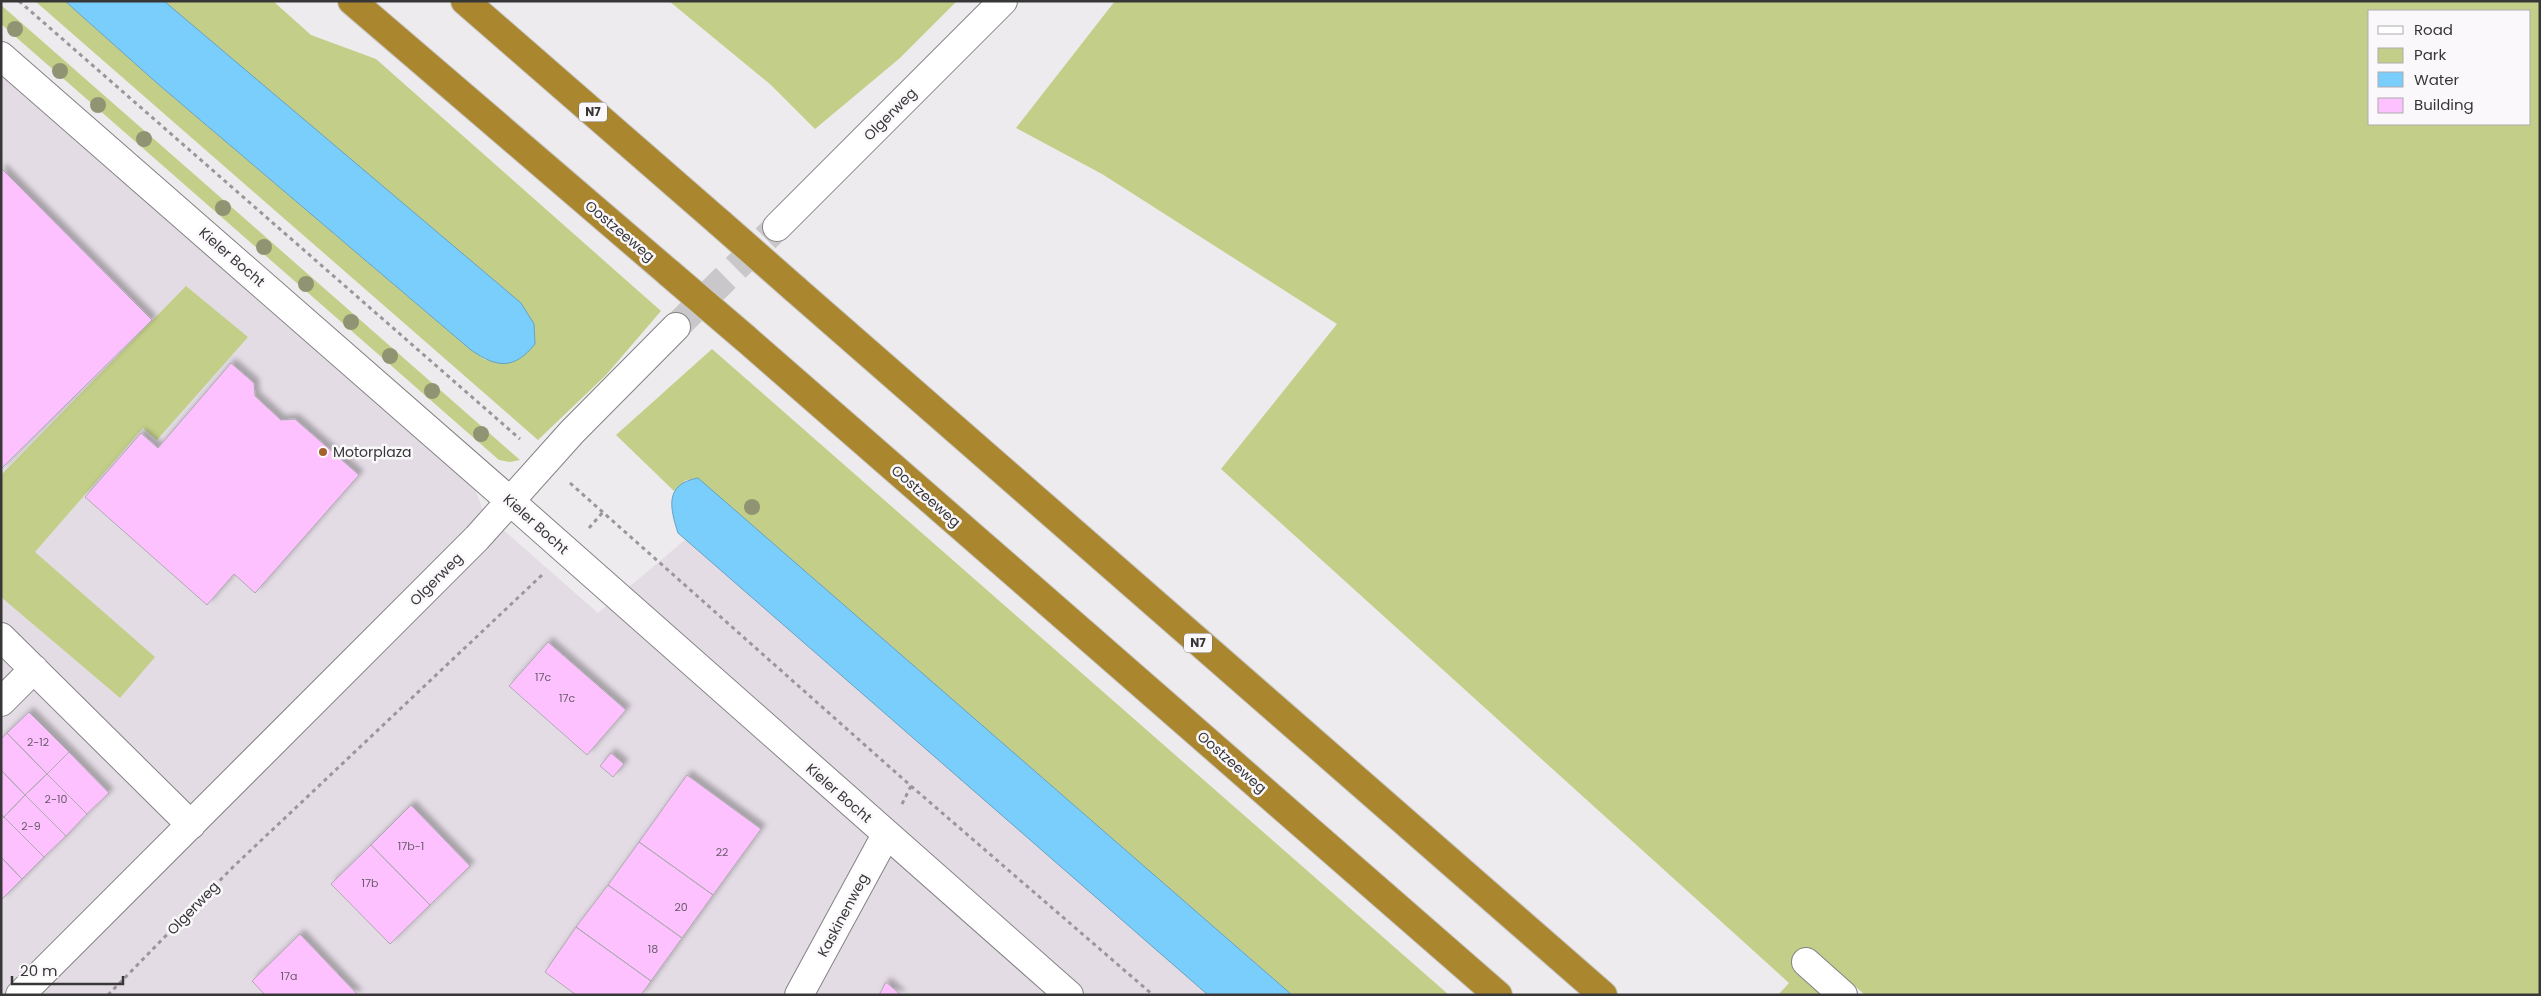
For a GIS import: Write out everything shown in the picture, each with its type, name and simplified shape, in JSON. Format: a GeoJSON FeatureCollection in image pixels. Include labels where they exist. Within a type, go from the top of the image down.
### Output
{"type":"FeatureCollection","features":[{"type":"Feature","properties":{"kind":"highway","name":"Oostzeeweg"},"geometry":{"type":"LineString","coordinates":[[352,1],[745,338],[1498,995]]}},
{"type":"Feature","properties":{"kind":"highway","name":"N7"},"geometry":{"type":"LineString","coordinates":[[465,1],[1603,995]]}},
{"type":"Feature","properties":{"kind":"street","name":"Olgerweg"},"geometry":{"type":"LineString","coordinates":[[777,227],[1002,1]]}},
{"type":"Feature","properties":{"kind":"street","name":"Kieler Bocht"},"geometry":{"type":"LineString","coordinates":[[1,56],[510,500],[886,835],[1069,995]]}},
{"type":"Feature","properties":{"kind":"street","name":"Olgerweg"},"geometry":{"type":"LineString","coordinates":[[20,995],[464,552],[546,461],[676,327]]}},
{"type":"Feature","properties":{"kind":"street"},"geometry":{"type":"LineString","coordinates":[[1,637],[191,825]]}},
{"type":"Feature","properties":{"kind":"street"},"geometry":{"type":"LineString","coordinates":[[1,702],[34,669]]}},
{"type":"Feature","properties":{"kind":"street","name":"Kaskinenweg"},"geometry":{"type":"LineString","coordinates":[[800,995],[886,835]]}},
{"type":"Feature","properties":{"kind":"street"},"geometry":{"type":"LineString","coordinates":[[1806,962],[1843,995]]}},
{"type":"Feature","properties":{"kind":"path"},"geometry":{"type":"LineString","coordinates":[[18,1],[546,461]]}},
{"type":"Feature","properties":{"kind":"path","name":"Olgerweg"},"geometry":{"type":"LineString","coordinates":[[108,995],[233,867],[484,627],[567,552],[603,512],[910,786],[1153,995]]}},
{"type":"Feature","properties":{"kind":"shaded area"},"geometry":{"type":"Polygon","coordinates":[[[1,40],[456,438],[484,513],[598,613],[699,528],[1240,995],[1,995],[1,40]]]}},
{"type":"Feature","properties":{"kind":"green space"},"geometry":{"type":"Polygon","coordinates":[[[35,1],[65,1],[158,84],[471,350],[487,361],[218,49],[164,1],[273,1],[311,35],[376,59],[661,311],[606,375],[538,440],[35,1]]]}},
{"type":"Feature","properties":{"kind":"green space"},"geometry":{"type":"Polygon","coordinates":[[[669,1],[957,1],[900,58],[815,129],[771,85],[669,1]]]}},
{"type":"Feature","properties":{"kind":"green space"},"geometry":{"type":"Polygon","coordinates":[[[1115,1],[2540,1],[2540,995],[1865,995],[1817,953],[1800,972],[1827,995],[1778,995],[1789,983],[1221,469],[1337,324],[1102,174],[1016,128],[1115,1]]]}},
{"type":"Feature","properties":{"kind":"green space"},"geometry":{"type":"Polygon","coordinates":[[[1,5],[520,460],[510,462],[499,460],[1,24],[1,5]]]}},
{"type":"Feature","properties":{"kind":"green space"},"geometry":{"type":"Polygon","coordinates":[[[186,286],[248,337],[157,440],[143,428],[35,552],[155,657],[120,698],[1,597],[1,475],[186,286]]]}},
{"type":"Feature","properties":{"kind":"green space"},"geometry":{"type":"Polygon","coordinates":[[[712,349],[1449,995],[1292,995],[698,479],[686,480],[674,491],[616,435],[712,349]]]}},
{"type":"Feature","properties":{"kind":"water"},"geometry":{"type":"Polygon","coordinates":[[[65,1],[164,1],[521,303],[534,324],[535,344],[520,358],[505,364],[489,360],[471,350],[158,84],[65,1]]]}},
{"type":"Feature","properties":{"kind":"water"},"geometry":{"type":"Polygon","coordinates":[[[698,478],[1292,995],[1208,995],[678,533],[673,515],[672,498],[679,486],[687,481],[698,478]]]}},
{"type":"Feature","properties":{"kind":"building"},"geometry":{"type":"Polygon","coordinates":[[[1,168],[152,320],[1,469],[1,168]]]}},
{"type":"Feature","properties":{"kind":"building"},"geometry":{"type":"Polygon","coordinates":[[[231,363],[254,383],[255,396],[281,420],[295,419],[359,475],[255,593],[234,574],[207,605],[85,497],[141,433],[158,448],[231,363]]]}},
{"type":"Feature","properties":{"kind":"building"},"geometry":{"type":"Polygon","coordinates":[[[548,642],[626,710],[587,755],[509,686],[548,642]]]}},
{"type":"Feature","properties":{"kind":"building"},"geometry":{"type":"Polygon","coordinates":[[[29,712],[69,752],[47,774],[7,733],[29,712]]]}},
{"type":"Feature","properties":{"kind":"building"},"geometry":{"type":"Polygon","coordinates":[[[7,733],[47,774],[25,795],[1,770],[1,739],[7,733]]]}},
{"type":"Feature","properties":{"kind":"building"},"geometry":{"type":"Polygon","coordinates":[[[69,752],[109,793],[87,814],[47,774],[69,752]]]}},
{"type":"Feature","properties":{"kind":"building"},"geometry":{"type":"Polygon","coordinates":[[[611,753],[624,764],[613,777],[600,766],[611,753]]]}},
{"type":"Feature","properties":{"kind":"building"},"geometry":{"type":"Polygon","coordinates":[[[1,770],[25,795],[4,817],[1,814],[1,770]]]}},
{"type":"Feature","properties":{"kind":"building"},"geometry":{"type":"Polygon","coordinates":[[[47,774],[87,814],[66,836],[25,795],[47,774]]]}},
{"type":"Feature","properties":{"kind":"building"},"geometry":{"type":"Polygon","coordinates":[[[687,775],[761,829],[713,895],[639,842],[687,775]]]}},
{"type":"Feature","properties":{"kind":"building"},"geometry":{"type":"Polygon","coordinates":[[[25,795],[66,836],[44,857],[4,817],[25,795]]]}},
{"type":"Feature","properties":{"kind":"building"},"geometry":{"type":"Polygon","coordinates":[[[411,805],[470,866],[430,905],[371,845],[411,805]]]}},
{"type":"Feature","properties":{"kind":"building"},"geometry":{"type":"Polygon","coordinates":[[[4,817],[44,857],[22,879],[1,857],[1,819],[4,817]]]}},
{"type":"Feature","properties":{"kind":"building"},"geometry":{"type":"Polygon","coordinates":[[[639,842],[713,895],[682,938],[608,885],[639,842]]]}},
{"type":"Feature","properties":{"kind":"building"},"geometry":{"type":"Polygon","coordinates":[[[371,845],[430,905],[390,944],[331,884],[371,845]]]}},
{"type":"Feature","properties":{"kind":"building"},"geometry":{"type":"Polygon","coordinates":[[[1,857],[22,879],[1,900],[1,857]]]}},
{"type":"Feature","properties":{"kind":"building"},"geometry":{"type":"Polygon","coordinates":[[[608,885],[682,938],[651,981],[576,927],[608,885]]]}},
{"type":"Feature","properties":{"kind":"building"},"geometry":{"type":"Polygon","coordinates":[[[576,927],[651,981],[641,995],[576,995],[545,972],[576,927]]]}},
{"type":"Feature","properties":{"kind":"building"},"geometry":{"type":"Polygon","coordinates":[[[300,934],[358,995],[265,995],[252,981],[300,934]]]}},
{"type":"Feature","properties":{"kind":"building"},"geometry":{"type":"Polygon","coordinates":[[[886,982],[901,995],[879,995],[886,982]]]}},
{"type":"Feature","properties":{"kind":"tunnel"},"geometry":{"type":"LineString","coordinates":[[676,327],[777,227]]}},
{"type":"Feature","properties":{"kind":"place","name":"Motorplaza"},"geometry":{"type":"Point","coordinates":[323,452]}}]}
